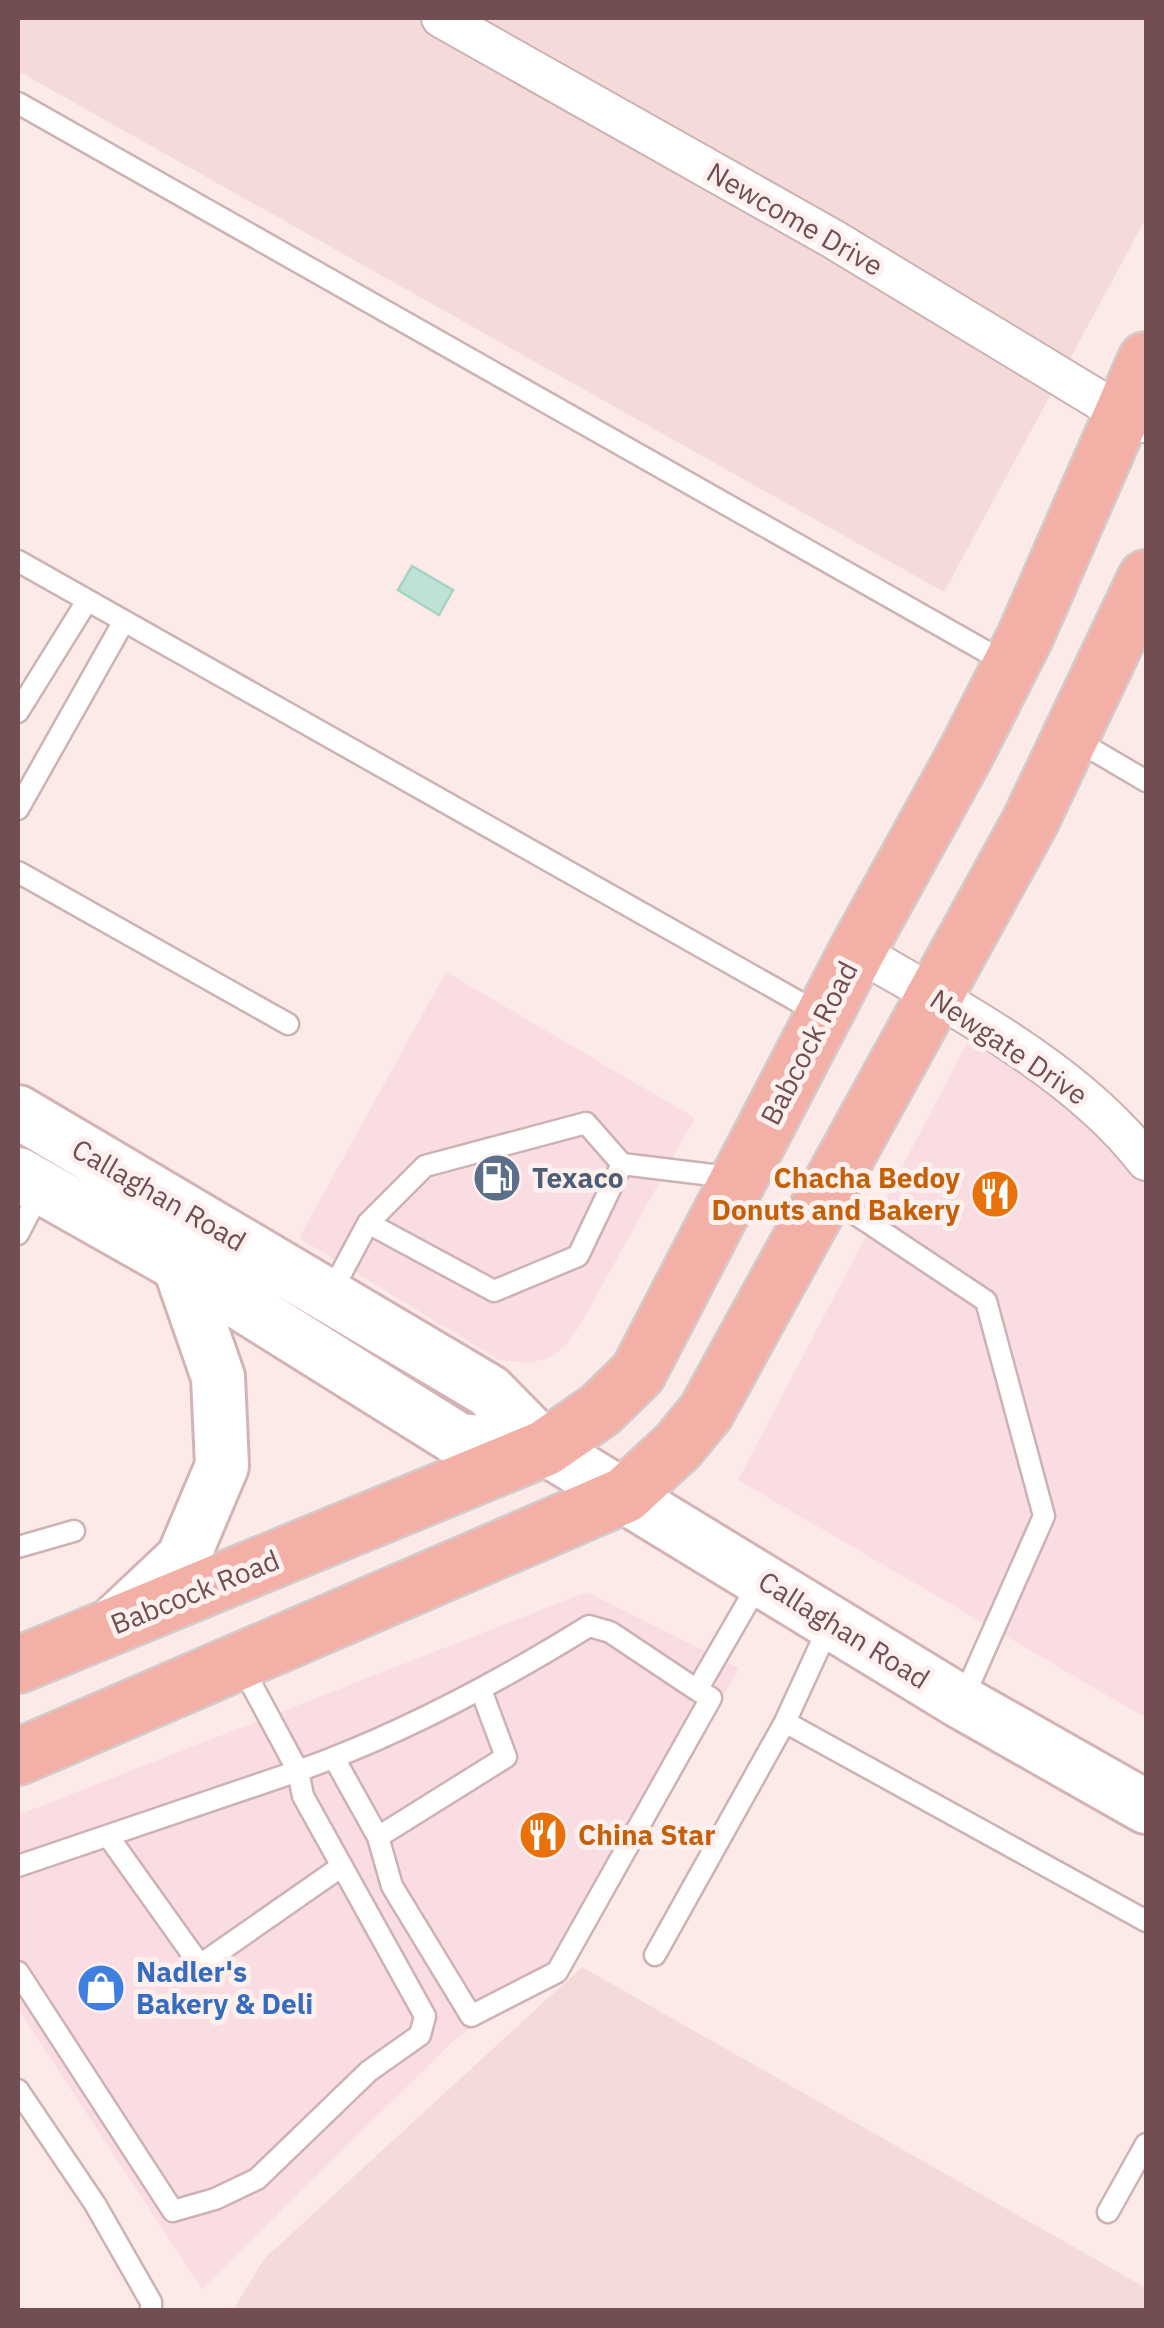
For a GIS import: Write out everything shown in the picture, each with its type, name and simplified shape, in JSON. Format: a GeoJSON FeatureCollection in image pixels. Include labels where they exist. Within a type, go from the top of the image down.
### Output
{"type":"FeatureCollection","features":[{"type":"Feature","properties":{"kind":"main road","name":"Babcock Road"},"geometry":{"type":"LineString","coordinates":[[18,1666],[545,1448],[600,1410],[638,1372],[857,951],[966,753],[1061,557],[1134,419],[1146,360]]}},
{"type":"Feature","properties":{"kind":"main road"},"geometry":{"type":"LineString","coordinates":[[18,1757],[626,1495],[678,1446],[706,1412],[1030,822],[1146,581]]}},
{"type":"Feature","properties":{"kind":"main road","name":"Callaghan Road"},"geometry":{"type":"LineString","coordinates":[[18,1112],[489,1391],[545,1448],[961,1702],[1146,1807]]}},
{"type":"Feature","properties":{"kind":"main road","name":"Callaghan Road"},"geometry":{"type":"LineString","coordinates":[[30,1181],[178,1265],[459,1440],[545,1448]]}},
{"type":"Feature","properties":{"kind":"main road"},"geometry":{"type":"LineString","coordinates":[[110,1627],[184,1558],[222,1466],[218,1377],[178,1265]]}},
{"type":"Feature","properties":{"kind":"street","name":"Newcome Drive"},"geometry":{"type":"LineString","coordinates":[[441,18],[833,239],[1134,419]]}},
{"type":"Feature","properties":{"kind":"street","name":"Newgate Drive"},"geometry":{"type":"LineString","coordinates":[[857,951],[935,996],[1091,1101],[1146,1161]]}},
{"type":"Feature","properties":{"kind":"lane"},"geometry":{"type":"LineString","coordinates":[[18,102],[1010,665]]}},
{"type":"Feature","properties":{"kind":"lane"},"geometry":{"type":"LineString","coordinates":[[18,562],[824,1016]]}},
{"type":"Feature","properties":{"kind":"lane"},"geometry":{"type":"LineString","coordinates":[[18,712],[87,601]]}},
{"type":"Feature","properties":{"kind":"lane"},"geometry":{"type":"LineString","coordinates":[[18,808],[124,621]]}},
{"type":"Feature","properties":{"kind":"lane"},"geometry":{"type":"LineString","coordinates":[[1071,737],[1146,781]]}},
{"type":"Feature","properties":{"kind":"lane"},"geometry":{"type":"LineString","coordinates":[[18,872],[288,1024]]}},
{"type":"Feature","properties":{"kind":"lane"},"geometry":{"type":"LineString","coordinates":[[329,1296],[368,1223],[425,1166],[586,1123],[622,1164],[739,1178]]}},
{"type":"Feature","properties":{"kind":"lane"},"geometry":{"type":"LineString","coordinates":[[368,1223],[494,1291],[578,1256],[622,1164]]}},
{"type":"Feature","properties":{"kind":"lane"},"geometry":{"type":"LineString","coordinates":[[18,1234],[30,1181]]}},
{"type":"Feature","properties":{"kind":"lane"},"geometry":{"type":"LineString","coordinates":[[826,1194],[986,1301],[1044,1516],[961,1702]]}},
{"type":"Feature","properties":{"kind":"lane"},"geometry":{"type":"LineString","coordinates":[[18,1547],[74,1531]]}},
{"type":"Feature","properties":{"kind":"lane"},"geometry":{"type":"LineString","coordinates":[[696,1690],[761,1579]]}},
{"type":"Feature","properties":{"kind":"lane"},"geometry":{"type":"LineString","coordinates":[[655,1955],[785,1722],[831,1622]]}},
{"type":"Feature","properties":{"kind":"lane"},"geometry":{"type":"LineString","coordinates":[[18,1866],[334,1758],[481,1690],[589,1626],[610,1632],[711,1698],[557,1972],[471,2016],[392,1886],[378,1837],[334,1758]]}},
{"type":"Feature","properties":{"kind":"lane"},"geometry":{"type":"LineString","coordinates":[[18,1972],[173,2211],[214,2199],[257,2178],[369,2071],[420,2035],[424,2016],[303,1796],[298,1771],[239,1661]]}},
{"type":"Feature","properties":{"kind":"lane"},"geometry":{"type":"LineString","coordinates":[[378,1837],[506,1757],[481,1690]]}},
{"type":"Feature","properties":{"kind":"lane"},"geometry":{"type":"LineString","coordinates":[[785,1722],[1146,1921]]}},
{"type":"Feature","properties":{"kind":"lane"},"geometry":{"type":"LineString","coordinates":[[108,1836],[200,1965],[342,1866]]}},
{"type":"Feature","properties":{"kind":"lane"},"geometry":{"type":"LineString","coordinates":[[18,2090],[95,2204],[151,2302],[151,2310]]}},
{"type":"Feature","properties":{"kind":"lane"},"geometry":{"type":"LineString","coordinates":[[1108,2212],[1146,2144]]}},
{"type":"Feature","properties":{"kind":"shaded area"},"geometry":{"type":"Polygon","coordinates":[[[18,18],[1146,18],[1146,218],[944,592],[18,71],[18,18]]]}},
{"type":"Feature","properties":{"kind":"shaded area"},"geometry":{"type":"Polygon","coordinates":[[[412,566],[453,590],[439,615],[398,590],[412,566]]]}},
{"type":"Feature","properties":{"kind":"shaded area","name":"Texaco"},"geometry":{"type":"Polygon","coordinates":[[[446,972],[695,1118],[579,1327],[550,1358],[528,1363],[499,1360],[299,1238],[446,972]]]}},
{"type":"Feature","properties":{"kind":"shaded area"},"geometry":{"type":"Polygon","coordinates":[[[967,1043],[1051,1086],[1116,1137],[1146,1181],[1146,1718],[738,1480],[967,1043]]]}},
{"type":"Feature","properties":{"kind":"shaded area"},"geometry":{"type":"Polygon","coordinates":[[[587,1592],[739,1668],[585,1944],[453,2041],[202,2289],[18,2009],[18,1815],[587,1592]]]}},
{"type":"Feature","properties":{"kind":"shaded area"},"geometry":{"type":"Polygon","coordinates":[[[582,1967],[1146,2288],[1146,2310],[233,2310],[264,2259],[582,1967]]]}},
{"type":"Feature","properties":{"kind":"place","name":"Texaco"},"geometry":{"type":"Point","coordinates":[497,1178]}},
{"type":"Feature","properties":{"kind":"place","name":"Chacha Bedoy Donuts and Bakery"},"geometry":{"type":"Point","coordinates":[995,1194]}},
{"type":"Feature","properties":{"kind":"place","name":"China Star"},"geometry":{"type":"Point","coordinates":[543,1835]}},
{"type":"Feature","properties":{"kind":"place","name":"Nadler's Bakery & Deli"},"geometry":{"type":"Point","coordinates":[101,1988]}}]}
